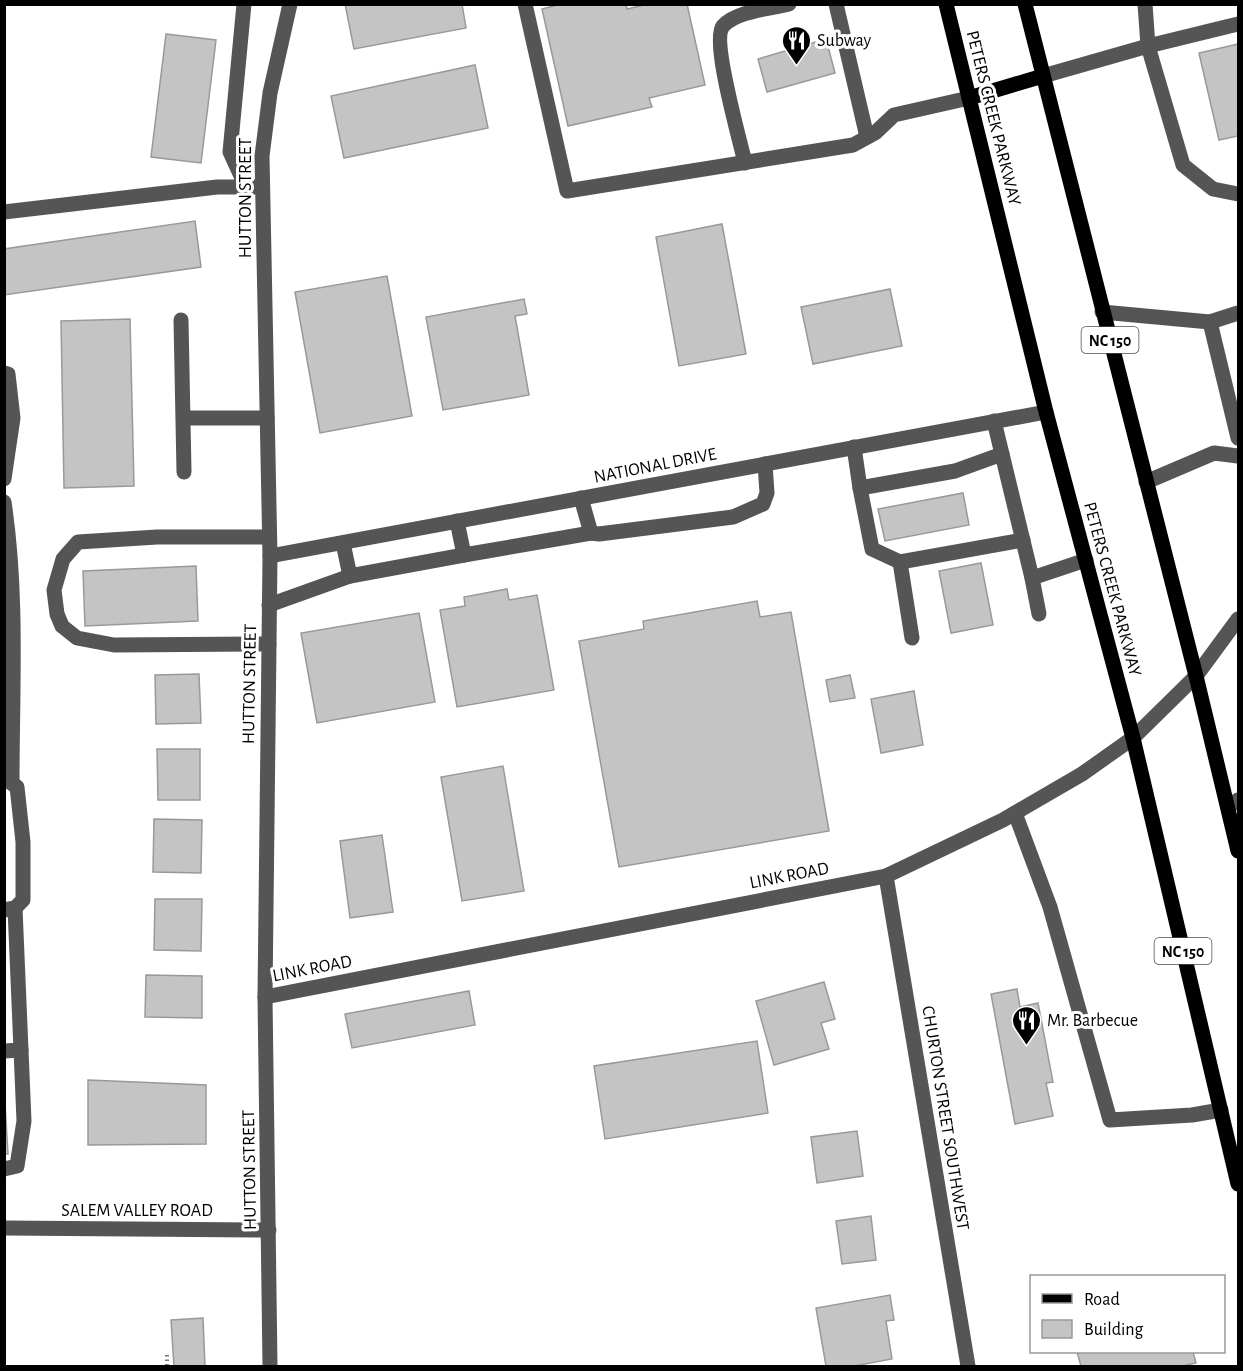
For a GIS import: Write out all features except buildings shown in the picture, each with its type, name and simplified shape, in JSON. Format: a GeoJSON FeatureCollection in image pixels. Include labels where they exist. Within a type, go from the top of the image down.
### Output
{"type":"FeatureCollection","features":[{"type":"Feature","properties":{"kind":"main road","name":"PETERS CREEK PARKWAY"},"geometry":{"type":"LineString","coordinates":[[946,4],[1046,412],[1133,738],[1239,1184]]}},
{"type":"Feature","properties":{"kind":"main road","name":"NC 150"},"geometry":{"type":"LineString","coordinates":[[1025,4],[1196,676],[1233,804],[1239,851]]}},
{"type":"Feature","properties":{"kind":"main road"},"geometry":{"type":"LineString","coordinates":[[969,98],[1043,76]]}},
{"type":"Feature","properties":{"kind":"street"},"geometry":{"type":"LineString","coordinates":[[244,4],[230,152],[246,187]]}},
{"type":"Feature","properties":{"kind":"street","name":"HUTTON STREET"},"geometry":{"type":"LineString","coordinates":[[270,1366],[265,997],[270,537],[262,156],[270,93],[290,4]]}},
{"type":"Feature","properties":{"kind":"street"},"geometry":{"type":"LineString","coordinates":[[525,4],[567,191],[853,145],[894,116],[969,98]]}},
{"type":"Feature","properties":{"kind":"street"},"geometry":{"type":"LineString","coordinates":[[745,162],[722,65],[718,41],[721,28],[732,18],[789,4]]}},
{"type":"Feature","properties":{"kind":"street"},"geometry":{"type":"LineString","coordinates":[[836,4],[867,137]]}},
{"type":"Feature","properties":{"kind":"street"},"geometry":{"type":"LineString","coordinates":[[1145,4],[1148,46],[1183,165],[1213,189],[1239,194]]}},
{"type":"Feature","properties":{"kind":"street"},"geometry":{"type":"LineString","coordinates":[[1043,76],[1148,46],[1239,24]]}},
{"type":"Feature","properties":{"kind":"street"},"geometry":{"type":"LineString","coordinates":[[4,212],[217,187],[262,187]]}},
{"type":"Feature","properties":{"kind":"street"},"geometry":{"type":"LineString","coordinates":[[1102,312],[1210,322],[1239,313]]}},
{"type":"Feature","properties":{"kind":"street"},"geometry":{"type":"LineString","coordinates":[[181,320],[184,472]]}},
{"type":"Feature","properties":{"kind":"street"},"geometry":{"type":"LineString","coordinates":[[1210,322],[1239,438]]}},
{"type":"Feature","properties":{"kind":"street"},"geometry":{"type":"LineString","coordinates":[[4,373],[8,374],[13,418],[4,479]]}},
{"type":"Feature","properties":{"kind":"street","name":"NATIONAL DRIVE"},"geometry":{"type":"LineString","coordinates":[[270,556],[1046,412]]}},
{"type":"Feature","properties":{"kind":"street"},"geometry":{"type":"LineString","coordinates":[[184,418],[267,418]]}},
{"type":"Feature","properties":{"kind":"street"},"geometry":{"type":"LineString","coordinates":[[994,421],[1039,614]]}},
{"type":"Feature","properties":{"kind":"street"},"geometry":{"type":"LineString","coordinates":[[854,447],[872,549],[900,562],[1023,540]]}},
{"type":"Feature","properties":{"kind":"street"},"geometry":{"type":"LineString","coordinates":[[1146,482],[1214,453],[1239,456]]}},
{"type":"Feature","properties":{"kind":"street"},"geometry":{"type":"LineString","coordinates":[[861,488],[955,471],[1002,454]]}},
{"type":"Feature","properties":{"kind":"street"},"geometry":{"type":"LineString","coordinates":[[269,605],[350,576],[591,533],[610,534],[733,517],[763,504],[767,493],[765,464]]}},
{"type":"Feature","properties":{"kind":"street"},"geometry":{"type":"LineString","coordinates":[[581,498],[591,533]]}},
{"type":"Feature","properties":{"kind":"street"},"geometry":{"type":"LineString","coordinates":[[4,502],[10,542],[8,781],[17,787],[23,842],[23,900],[10,909],[24,1121],[17,1166],[4,1169]]}},
{"type":"Feature","properties":{"kind":"street"},"geometry":{"type":"LineString","coordinates":[[457,521],[464,555]]}},
{"type":"Feature","properties":{"kind":"street"},"geometry":{"type":"LineString","coordinates":[[269,644],[114,645],[77,638],[62,626],[57,614],[54,590],[63,559],[78,542],[157,537],[270,537]]}},
{"type":"Feature","properties":{"kind":"street"},"geometry":{"type":"LineString","coordinates":[[343,543],[350,576]]}},
{"type":"Feature","properties":{"kind":"street"},"geometry":{"type":"LineString","coordinates":[[1032,578],[1086,560]]}},
{"type":"Feature","properties":{"kind":"street"},"geometry":{"type":"LineString","coordinates":[[900,562],[912,638]]}},
{"type":"Feature","properties":{"kind":"street","name":"LINK ROAD"},"geometry":{"type":"LineString","coordinates":[[265,997],[886,876],[1015,813],[1083,774],[1133,738],[1196,676],[1239,619]]}},
{"type":"Feature","properties":{"kind":"street"},"geometry":{"type":"LineString","coordinates":[[1015,813],[1050,908],[1110,1120],[1192,1115],[1221,1110]]}},
{"type":"Feature","properties":{"kind":"street","name":"CHURTON STREET SOUTHWEST"},"geometry":{"type":"LineString","coordinates":[[886,876],[968,1366]]}},
{"type":"Feature","properties":{"kind":"street"},"geometry":{"type":"LineString","coordinates":[[4,1051],[21,1050]]}},
{"type":"Feature","properties":{"kind":"street","name":"SALEM VALLEY ROAD"},"geometry":{"type":"LineString","coordinates":[[4,1228],[269,1230]]}},
{"type":"Feature","properties":{"kind":"path"},"geometry":{"type":"LineString","coordinates":[[167,1355],[167,1366]]}},
{"type":"Feature","properties":{"kind":"place","name":"Subway"},"geometry":{"type":"Point","coordinates":[796,66]}},
{"type":"Feature","properties":{"kind":"place","name":"Mr. Barbecue"},"geometry":{"type":"Point","coordinates":[1026,1046]}}]}
